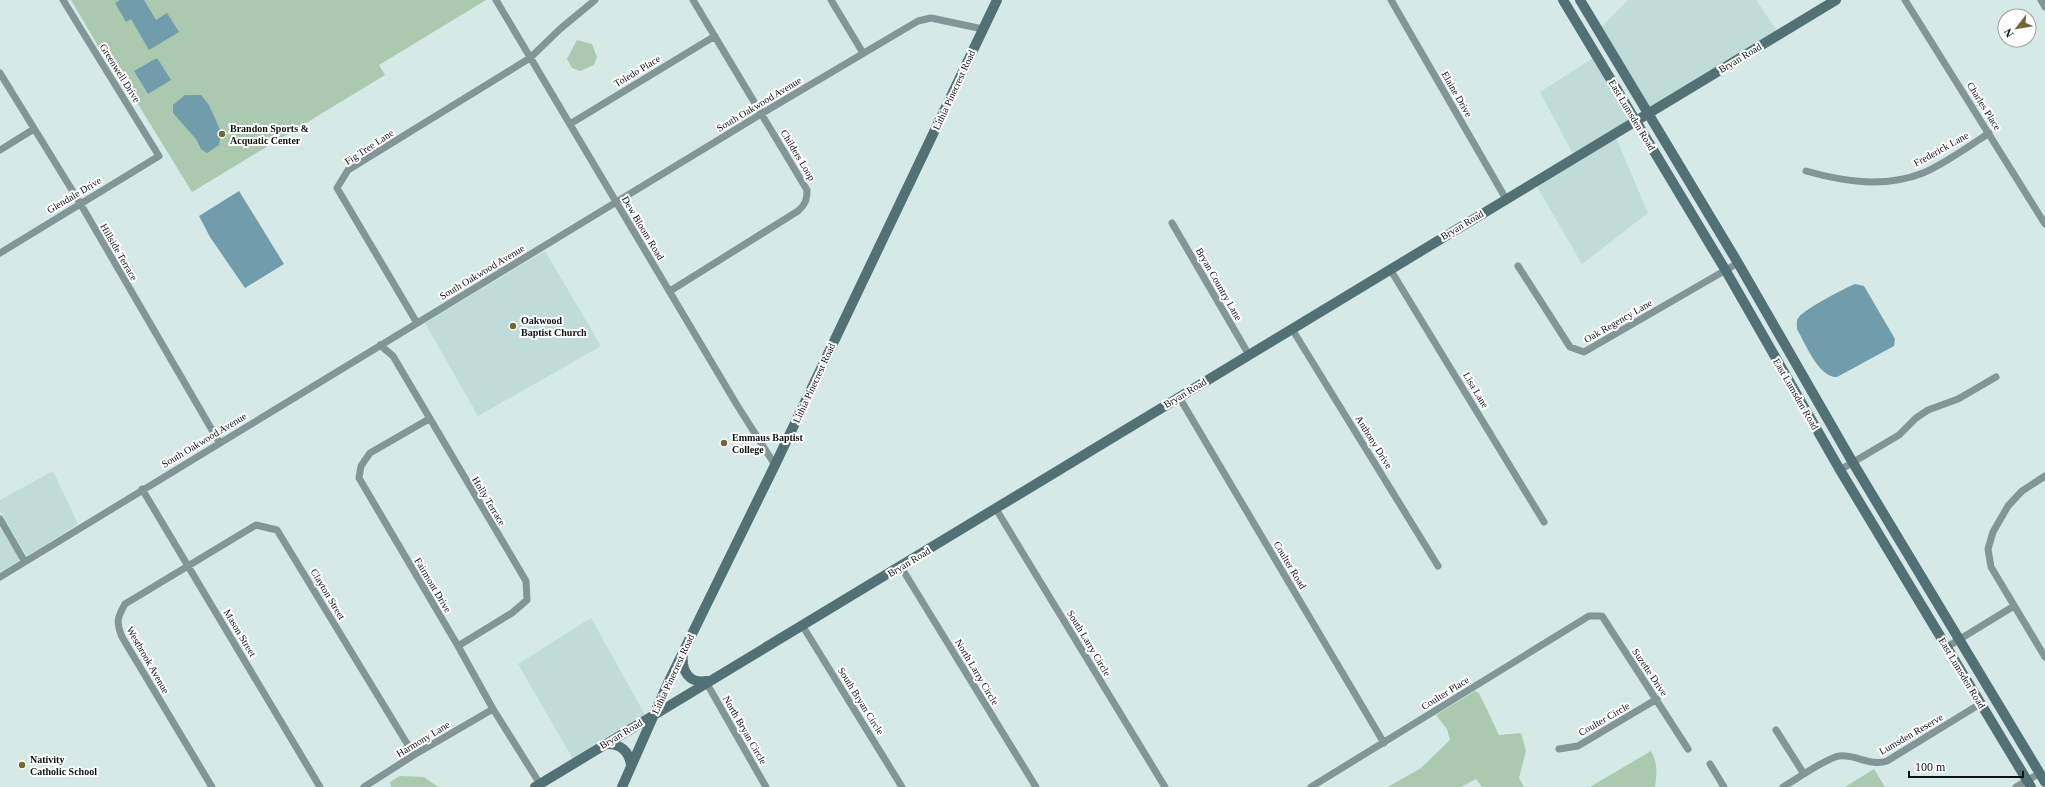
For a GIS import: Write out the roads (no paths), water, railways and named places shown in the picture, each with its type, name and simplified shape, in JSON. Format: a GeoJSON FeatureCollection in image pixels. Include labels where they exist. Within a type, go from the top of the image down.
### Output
{"type":"FeatureCollection","features":[{"type":"Feature","properties":{"kind":"main road","name":"Lithia Pinecrest Road"},"geometry":{"type":"LineString","coordinates":[[622,787],[683,652],[775,465],[997,0]]}},
{"type":"Feature","properties":{"kind":"main road","name":"East Lumsden Road"},"geometry":{"type":"LineString","coordinates":[[1563,0],[1726,271],[1840,470],[2029,784]]}},
{"type":"Feature","properties":{"kind":"main road","name":"East Lumsden Road"},"geometry":{"type":"LineString","coordinates":[[1580,0],[1738,263],[1853,463],[2042,778]]}},
{"type":"Feature","properties":{"kind":"main road","name":"Bryan Road"},"geometry":{"type":"LineString","coordinates":[[538,786],[802,624],[901,567],[1506,198],[1637,121],[1836,0]]}},
{"type":"Feature","properties":{"kind":"main road"},"geometry":{"type":"LineString","coordinates":[[683,652],[682,664],[688,677],[697,682],[707,682]]}},
{"type":"Feature","properties":{"kind":"main road"},"geometry":{"type":"LineString","coordinates":[[605,744],[616,744],[624,750],[629,756],[631,765]]}},
{"type":"Feature","properties":{"kind":"street","name":"Greenwell Drive"},"geometry":{"type":"LineString","coordinates":[[63,0],[159,156]]}},
{"type":"Feature","properties":{"kind":"street","name":"Dew Bloom Road"},"geometry":{"type":"LineString","coordinates":[[496,0],[775,465]]}},
{"type":"Feature","properties":{"kind":"street"},"geometry":{"type":"LineString","coordinates":[[530,58],[560,29],[595,0]]}},
{"type":"Feature","properties":{"kind":"street","name":"Childers Loop"},"geometry":{"type":"LineString","coordinates":[[670,291],[798,211],[805,204],[807,190],[693,0]]}},
{"type":"Feature","properties":{"kind":"street"},"geometry":{"type":"LineString","coordinates":[[831,0],[863,53]]}},
{"type":"Feature","properties":{"kind":"street","name":"Elaine Drive"},"geometry":{"type":"LineString","coordinates":[[1391,0],[1506,198]]}},
{"type":"Feature","properties":{"kind":"street","name":"Charles Place"},"geometry":{"type":"LineString","coordinates":[[1905,0],[2045,224]]}},
{"type":"Feature","properties":{"kind":"street"},"geometry":{"type":"LineString","coordinates":[[2041,0],[2045,7]]}},
{"type":"Feature","properties":{"kind":"street","name":"South Oakwood Avenue"},"geometry":{"type":"LineString","coordinates":[[0,577],[219,442],[761,114],[918,21],[931,18],[983,29]]}},
{"type":"Feature","properties":{"kind":"street","name":"Toledo Place"},"geometry":{"type":"LineString","coordinates":[[570,124],[715,36]]}},
{"type":"Feature","properties":{"kind":"street","name":"Fig Tree Lane"},"geometry":{"type":"LineString","coordinates":[[417,323],[337,188],[348,170],[530,58]]}},
{"type":"Feature","properties":{"kind":"street","name":"Hillside Terrace"},"geometry":{"type":"LineString","coordinates":[[0,73],[80,203],[219,442]]}},
{"type":"Feature","properties":{"kind":"street"},"geometry":{"type":"LineString","coordinates":[[0,150],[34,129]]}},
{"type":"Feature","properties":{"kind":"street","name":"Frederick Lane"},"geometry":{"type":"LineString","coordinates":[[1806,171],[1832,178],[1868,182],[1897,180],[1924,172],[1989,133]]}},
{"type":"Feature","properties":{"kind":"street","name":"Glendale Drive"},"geometry":{"type":"LineString","coordinates":[[0,253],[159,156]]}},
{"type":"Feature","properties":{"kind":"street","name":"Bryan Country Lane"},"geometry":{"type":"LineString","coordinates":[[1172,223],[1249,355]]}},
{"type":"Feature","properties":{"kind":"street","name":"Oak Regency Lane"},"geometry":{"type":"LineString","coordinates":[[1518,266],[1570,348],[1584,352],[1738,263]]}},
{"type":"Feature","properties":{"kind":"street","name":"Lisa Lane"},"geometry":{"type":"LineString","coordinates":[[1390,269],[1544,522]]}},
{"type":"Feature","properties":{"kind":"street","name":"Anthony Drive"},"geometry":{"type":"LineString","coordinates":[[1292,329],[1438,566]]}},
{"type":"Feature","properties":{"kind":"street","name":"Holly Terrace"},"geometry":{"type":"LineString","coordinates":[[380,345],[393,356],[526,581],[527,600],[512,613],[458,646]]}},
{"type":"Feature","properties":{"kind":"street"},"geometry":{"type":"LineString","coordinates":[[1840,470],[1899,435],[1922,414],[1934,407],[1965,395],[1996,377]]}},
{"type":"Feature","properties":{"kind":"street","name":"Coulter Road"},"geometry":{"type":"LineString","coordinates":[[1179,397],[1384,743]]}},
{"type":"Feature","properties":{"kind":"street","name":"Fairmont Drive"},"geometry":{"type":"LineString","coordinates":[[429,419],[370,453],[361,466],[359,478],[538,786]]}},
{"type":"Feature","properties":{"kind":"street"},"geometry":{"type":"LineString","coordinates":[[2045,476],[2014,498],[1993,532],[1989,545],[1988,558],[2014,606],[2045,657]]}},
{"type":"Feature","properties":{"kind":"street","name":"Mason Street"},"geometry":{"type":"LineString","coordinates":[[142,490],[320,787]]}},
{"type":"Feature","properties":{"kind":"street","name":"South Larry Circle"},"geometry":{"type":"LineString","coordinates":[[996,509],[1165,787]]}},
{"type":"Feature","properties":{"kind":"street"},"geometry":{"type":"LineString","coordinates":[[0,519],[25,562]]}},
{"type":"Feature","properties":{"kind":"street","name":"Clayton Street"},"geometry":{"type":"LineString","coordinates":[[188,566],[256,525],[277,530],[414,755]]}},
{"type":"Feature","properties":{"kind":"street","name":"Westbrook Avenue"},"geometry":{"type":"LineString","coordinates":[[188,566],[125,604],[118,615],[118,626],[122,637],[212,787]]}},
{"type":"Feature","properties":{"kind":"street","name":"North Larry Circle"},"geometry":{"type":"LineString","coordinates":[[901,567],[1036,787]]}},
{"type":"Feature","properties":{"kind":"street"},"geometry":{"type":"LineString","coordinates":[[1947,647],[2014,606]]}},
{"type":"Feature","properties":{"kind":"street","name":"Coulter Place"},"geometry":{"type":"LineString","coordinates":[[1311,787],[1590,616]]}},
{"type":"Feature","properties":{"kind":"street","name":"Suzette Drive"},"geometry":{"type":"LineString","coordinates":[[1590,616],[1602,616],[1688,749]]}},
{"type":"Feature","properties":{"kind":"street","name":"South Bryan Circle"},"geometry":{"type":"LineString","coordinates":[[802,624],[902,787]]}},
{"type":"Feature","properties":{"kind":"street","name":"North Bryan Circle"},"geometry":{"type":"LineString","coordinates":[[707,682],[766,787]]}},
{"type":"Feature","properties":{"kind":"street","name":"Coulter Circle"},"geometry":{"type":"LineString","coordinates":[[1559,749],[1578,746],[1657,699]]}},
{"type":"Feature","properties":{"kind":"street","name":"Lumsden Reserve"},"geometry":{"type":"LineString","coordinates":[[1783,787],[1835,756],[1847,756],[1876,764],[1887,761],[1980,704]]}},
{"type":"Feature","properties":{"kind":"street","name":"Harmony Lane"},"geometry":{"type":"LineString","coordinates":[[364,787],[414,755],[493,709]]}},
{"type":"Feature","properties":{"kind":"street"},"geometry":{"type":"LineString","coordinates":[[1776,730],[1804,774]]}},
{"type":"Feature","properties":{"kind":"street"},"geometry":{"type":"LineString","coordinates":[[1710,764],[1724,787]]}},
{"type":"Feature","properties":{"kind":"street"},"geometry":{"type":"LineString","coordinates":[[2016,787],[2029,784],[2042,778]]}},
{"type":"Feature","properties":{"kind":"place","name":"Brandon Sports & Acquatic Center"},"geometry":{"type":"Point","coordinates":[222,134]}},
{"type":"Feature","properties":{"kind":"place","name":"Oakwood Baptist Church"},"geometry":{"type":"Point","coordinates":[513,326]}},
{"type":"Feature","properties":{"kind":"place","name":"Emmaus Baptist College"},"geometry":{"type":"Point","coordinates":[724,443]}},
{"type":"Feature","properties":{"kind":"place","name":"Nativity Catholic School"},"geometry":{"type":"Point","coordinates":[22,765]}}]}
